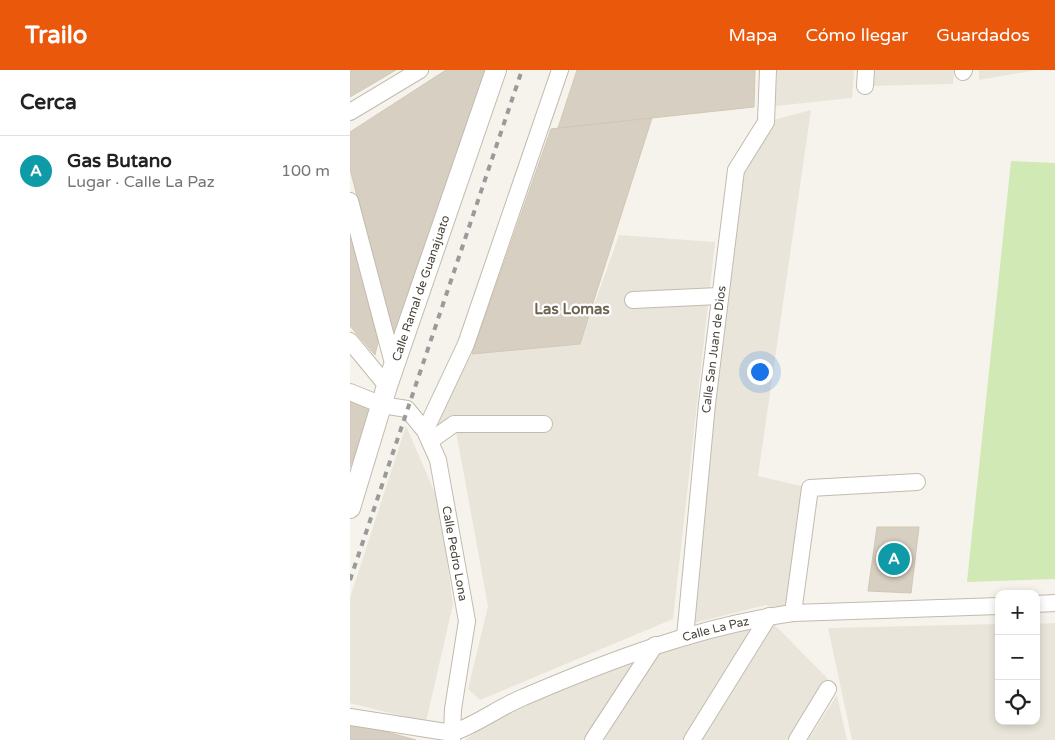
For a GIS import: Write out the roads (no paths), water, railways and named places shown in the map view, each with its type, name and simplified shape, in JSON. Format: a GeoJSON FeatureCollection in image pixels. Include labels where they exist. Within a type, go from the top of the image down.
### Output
{"type":"FeatureCollection","features":[{"type":"Feature","properties":{"kind":"street"},"geometry":{"type":"LineString","coordinates":[[350,112],[420,70]]}},
{"type":"Feature","properties":{"kind":"street","name":"Calle Ramal de Guanajuato"},"geometry":{"type":"LineString","coordinates":[[350,508],[384,395],[496,70]]}},
{"type":"Feature","properties":{"kind":"street"},"geometry":{"type":"LineString","coordinates":[[428,436],[466,344],[560,70]]}},
{"type":"Feature","properties":{"kind":"street","name":"Calle San Juan de Dios"},"geometry":{"type":"LineString","coordinates":[[685,637],[719,296],[736,170],[766,122],[768,70]]}},
{"type":"Feature","properties":{"kind":"street"},"geometry":{"type":"LineString","coordinates":[[350,201],[394,367]]}},
{"type":"Feature","properties":{"kind":"street"},"geometry":{"type":"LineString","coordinates":[[633,300],[719,296]]}},
{"type":"Feature","properties":{"kind":"street"},"geometry":{"type":"LineString","coordinates":[[350,341],[384,395]]}},
{"type":"Feature","properties":{"kind":"street","name":"Calle Pedro Lona"},"geometry":{"type":"LineString","coordinates":[[350,392],[384,395],[407,409],[428,436],[438,460],[467,621],[453,709],[452,736]]}},
{"type":"Feature","properties":{"kind":"street"},"geometry":{"type":"LineString","coordinates":[[428,436],[454,424],[544,424]]}},
{"type":"Feature","properties":{"kind":"street"},"geometry":{"type":"LineString","coordinates":[[793,613],[810,488],[916,482]]}},
{"type":"Feature","properties":{"kind":"street"},"geometry":{"type":"LineString","coordinates":[[1040,604],[1055,603]]}},
{"type":"Feature","properties":{"kind":"street","name":"Calle La Paz"},"geometry":{"type":"LineString","coordinates":[[452,736],[522,697],[655,645],[769,616],[793,613],[995,606]]}},
{"type":"Feature","properties":{"kind":"street"},"geometry":{"type":"LineString","coordinates":[[692,740],[769,616]]}},
{"type":"Feature","properties":{"kind":"street"},"geometry":{"type":"LineString","coordinates":[[593,740],[655,645]]}},
{"type":"Feature","properties":{"kind":"street"},"geometry":{"type":"LineString","coordinates":[[797,740],[828,689]]}},
{"type":"Feature","properties":{"kind":"street"},"geometry":{"type":"LineString","coordinates":[[350,717],[452,736]]}},
{"type":"Feature","properties":{"kind":"railway"},"geometry":{"type":"LineString","coordinates":[[350,580],[522,70]]}},
{"type":"Feature","properties":{"kind":"place","name":"Gas Butano"},"geometry":{"type":"Point","coordinates":[894,559]}},
{"type":"Feature","properties":{"kind":"district","name":"Las Lomas"},"geometry":{"type":"Point","coordinates":[572,309]}}]}
